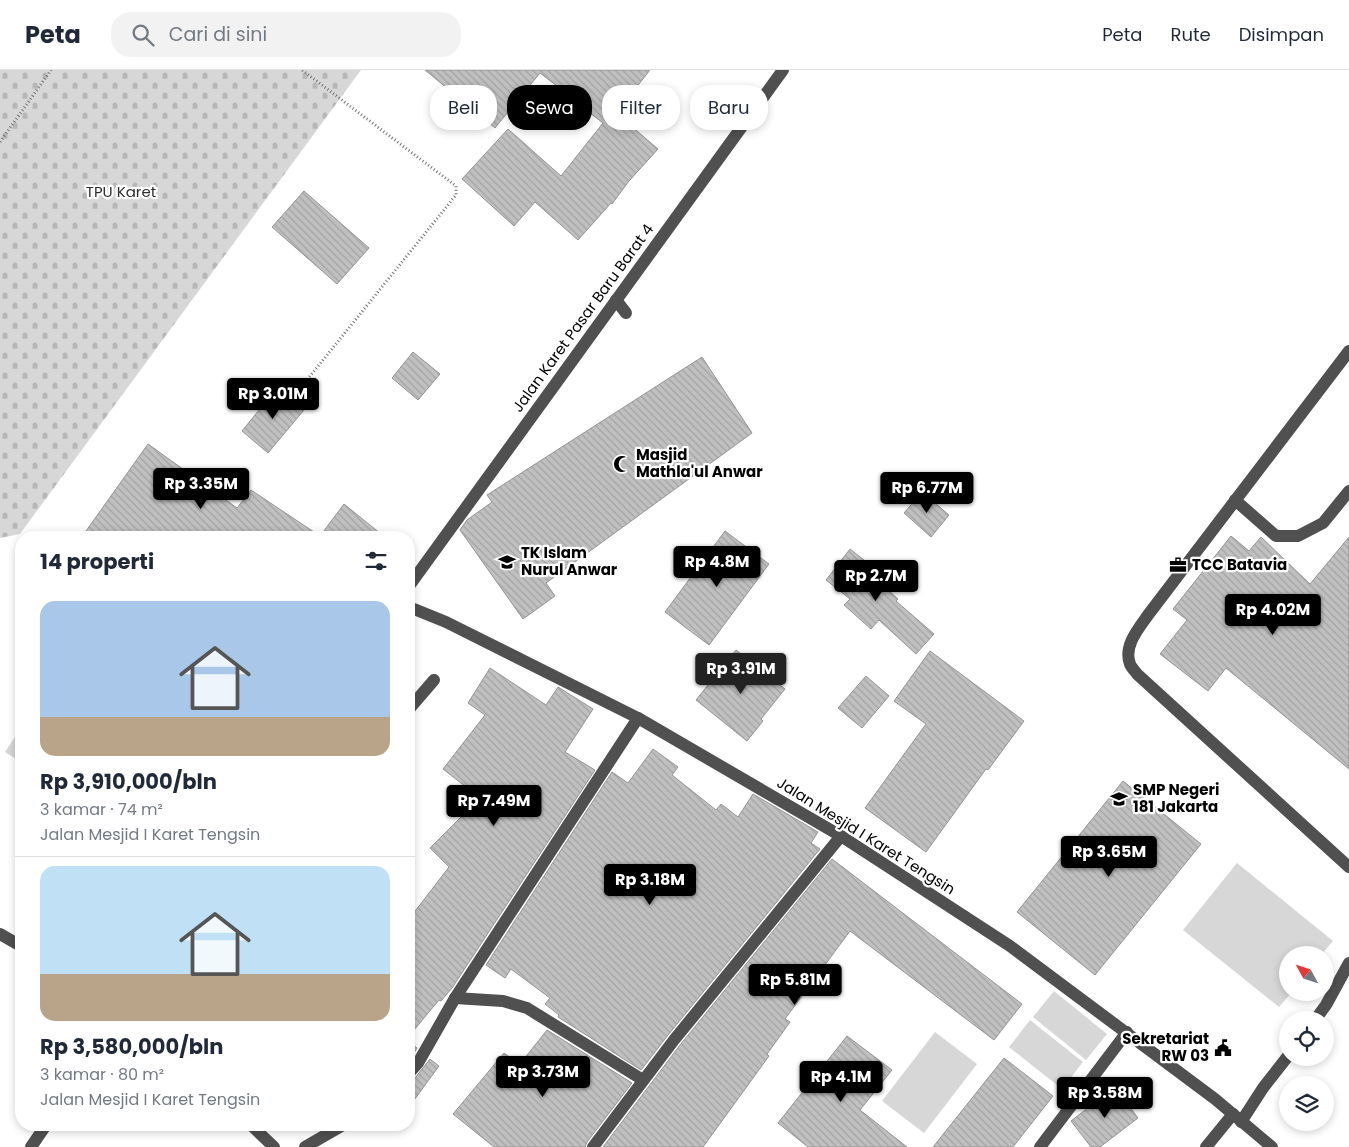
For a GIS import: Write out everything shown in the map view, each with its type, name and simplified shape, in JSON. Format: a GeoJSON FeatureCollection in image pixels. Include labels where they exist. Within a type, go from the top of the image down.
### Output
{"type":"FeatureCollection","features":[{"type":"Feature","properties":{"kind":"street","name":"Jalan Karet Pasar Baru Barat 4"},"geometry":{"type":"LineString","coordinates":[[415,578],[783,70]]}},
{"type":"Feature","properties":{"kind":"street"},"geometry":{"type":"LineString","coordinates":[[616,300],[626,314]]}},
{"type":"Feature","properties":{"kind":"street"},"geometry":{"type":"LineString","coordinates":[[1349,351],[1135,634],[1128,649],[1130,663],[1137,674],[1349,867]]}},
{"type":"Feature","properties":{"kind":"street"},"geometry":{"type":"LineString","coordinates":[[1235,500],[1276,536],[1298,536],[1323,523],[1349,491]]}},
{"type":"Feature","properties":{"kind":"street","name":"Jalan Mesjid I Karet Tengsin"},"geometry":{"type":"LineString","coordinates":[[415,609],[446,622],[638,718],[841,836],[1010,946],[1215,1099],[1272,1147]]}},
{"type":"Feature","properties":{"kind":"street"},"geometry":{"type":"LineString","coordinates":[[415,702],[434,680]]}},
{"type":"Feature","properties":{"kind":"street"},"geometry":{"type":"LineString","coordinates":[[415,1066],[456,998],[638,718]]}},
{"type":"Feature","properties":{"kind":"street"},"geometry":{"type":"LineString","coordinates":[[593,1147],[674,1040],[841,836]]}},
{"type":"Feature","properties":{"kind":"street"},"geometry":{"type":"LineString","coordinates":[[0,934],[15,943]]}},
{"type":"Feature","properties":{"kind":"street"},"geometry":{"type":"LineString","coordinates":[[1322,1011],[1349,963]]}},
{"type":"Feature","properties":{"kind":"street"},"geometry":{"type":"LineString","coordinates":[[456,998],[503,1001],[528,1008],[643,1080]]}},
{"type":"Feature","properties":{"kind":"street"},"geometry":{"type":"LineString","coordinates":[[1040,1147],[1127,1032]]}},
{"type":"Feature","properties":{"kind":"street"},"geometry":{"type":"LineString","coordinates":[[1206,1147],[1237,1118],[1280,1066]]}},
{"type":"Feature","properties":{"kind":"street"},"geometry":{"type":"LineString","coordinates":[[31,1147],[42,1131]]}},
{"type":"Feature","properties":{"kind":"street"},"geometry":{"type":"LineString","coordinates":[[257,1131],[274,1147]]}},
{"type":"Feature","properties":{"kind":"street"},"geometry":{"type":"LineString","coordinates":[[306,1147],[333,1131]]}},
{"type":"Feature","properties":{"kind":"path"},"geometry":{"type":"LineString","coordinates":[[0,142],[52,70]]}},
{"type":"Feature","properties":{"kind":"path"},"geometry":{"type":"LineString","coordinates":[[294,396],[456,195],[456,186],[302,70]]}},
{"type":"Feature","properties":{"kind":"green space","name":"TPU Karet"},"geometry":{"type":"Polygon","coordinates":[[[0,70],[361,70],[22,531],[15,531],[15,535],[0,538],[0,70]]]}},
{"type":"Feature","properties":{"kind":"green space"},"geometry":{"type":"Polygon","coordinates":[[[15,737],[15,758],[5,752],[15,737]]]}},
{"type":"Feature","properties":{"kind":"green space"},"geometry":{"type":"Polygon","coordinates":[[[1237,863],[1333,941],[1329,946],[1279,946],[1279,1001],[1284,1001],[1279,1007],[1183,930],[1237,863]]]}},
{"type":"Feature","properties":{"kind":"green space"},"geometry":{"type":"Polygon","coordinates":[[[1054,991],[1107,1034],[1086,1060],[1033,1017],[1054,991]]]}},
{"type":"Feature","properties":{"kind":"green space"},"geometry":{"type":"Polygon","coordinates":[[[1030,1020],[1083,1062],[1062,1089],[1009,1047],[1030,1020]]]}},
{"type":"Feature","properties":{"kind":"green space"},"geometry":{"type":"Polygon","coordinates":[[[935,1032],[977,1064],[924,1133],[882,1101],[935,1032]]]}},
{"type":"Feature","properties":{"kind":"building"},"geometry":{"type":"Polygon","coordinates":[[[425,70],[650,70],[638,85],[602,85],[602,122],[592,115],[592,85],[556,85],[540,73],[530,85],[507,85],[507,113],[497,126],[497,85],[443,85],[425,70]]]}},
{"type":"Feature","properties":{"kind":"building"},"geometry":{"type":"Polygon","coordinates":[[[602,124],[602,130],[636,130],[658,149],[629,181],[612,204],[578,240],[535,202],[514,226],[462,179],[507,130],[561,176],[602,124]]]}},
{"type":"Feature","properties":{"kind":"building"},"geometry":{"type":"Polygon","coordinates":[[[304,191],[369,248],[337,284],[272,227],[304,191]]]}},
{"type":"Feature","properties":{"kind":"building"},"geometry":{"type":"Polygon","coordinates":[[[413,352],[440,374],[418,400],[392,378],[413,352]]]}},
{"type":"Feature","properties":{"kind":"building","name":"Masjid Mathla'ul Anwar"},"geometry":{"type":"Polygon","coordinates":[[[702,357],[752,433],[546,583],[555,596],[523,619],[460,530],[467,520],[492,502],[487,495],[702,357]]]}},
{"type":"Feature","properties":{"kind":"building"},"geometry":{"type":"Polygon","coordinates":[[[277,388],[304,410],[268,453],[242,431],[277,388]]]}},
{"type":"Feature","properties":{"kind":"building"},"geometry":{"type":"Polygon","coordinates":[[[148,444],[237,508],[251,490],[312,531],[86,531],[148,444]]]}},
{"type":"Feature","properties":{"kind":"building"},"geometry":{"type":"Polygon","coordinates":[[[922,492],[949,515],[931,537],[904,513],[922,492]]]}},
{"type":"Feature","properties":{"kind":"building"},"geometry":{"type":"Polygon","coordinates":[[[344,504],[377,531],[324,531],[344,504]]]}},
{"type":"Feature","properties":{"kind":"building"},"geometry":{"type":"Polygon","coordinates":[[[725,531],[769,564],[709,645],[665,612],[725,531]]]}},
{"type":"Feature","properties":{"kind":"building"},"geometry":{"type":"Polygon","coordinates":[[[1231,536],[1249,551],[1261,537],[1310,584],[1349,537],[1349,769],[1226,668],[1208,691],[1160,654],[1187,620],[1173,609],[1231,536]]]}},
{"type":"Feature","properties":{"kind":"building"},"geometry":{"type":"Polygon","coordinates":[[[850,549],[869,564],[865,569],[898,599],[896,601],[934,634],[916,654],[879,620],[871,629],[844,605],[850,599],[826,580],[850,549]]]}},
{"type":"Feature","properties":{"kind":"building"},"geometry":{"type":"Polygon","coordinates":[[[736,650],[785,689],[761,719],[763,721],[747,741],[696,700],[736,650]]]}},
{"type":"Feature","properties":{"kind":"building"},"geometry":{"type":"Polygon","coordinates":[[[930,651],[1024,721],[988,770],[986,769],[926,852],[865,808],[926,724],[894,701],[930,651]]]}},
{"type":"Feature","properties":{"kind":"building"},"geometry":{"type":"Polygon","coordinates":[[[490,668],[546,705],[558,687],[593,709],[565,752],[595,770],[452,988],[441,1001],[439,1000],[415,1029],[415,911],[449,867],[430,848],[480,798],[443,769],[485,715],[468,703],[490,668]]]}},
{"type":"Feature","properties":{"kind":"building"},"geometry":{"type":"Polygon","coordinates":[[[866,676],[889,696],[862,728],[838,708],[866,676]]]}},
{"type":"Feature","properties":{"kind":"building"},"geometry":{"type":"Polygon","coordinates":[[[653,749],[678,767],[672,775],[716,810],[721,804],[738,817],[753,794],[818,832],[811,843],[820,849],[641,1070],[558,1017],[559,1015],[545,1004],[550,998],[511,969],[505,978],[486,965],[612,772],[628,783],[653,749]]]}},
{"type":"Feature","properties":{"kind":"building"},"geometry":{"type":"Polygon","coordinates":[[[1123,781],[1201,844],[1095,975],[1017,912],[1123,781]]]}},
{"type":"Feature","properties":{"kind":"building"},"geometry":{"type":"Polygon","coordinates":[[[832,859],[1022,1004],[994,1040],[850,931],[785,1019],[790,1022],[767,1054],[769,1056],[703,1147],[603,1147],[680,1045],[832,859]]]}},
{"type":"Feature","properties":{"kind":"building"},"geometry":{"type":"Polygon","coordinates":[[[547,1030],[632,1083],[585,1147],[494,1147],[453,1114],[504,1053],[520,1064],[547,1030]]]}},
{"type":"Feature","properties":{"kind":"building"},"geometry":{"type":"Polygon","coordinates":[[[847,1036],[892,1070],[860,1110],[907,1147],[808,1147],[778,1123],[847,1036]]]}},
{"type":"Feature","properties":{"kind":"building"},"geometry":{"type":"Polygon","coordinates":[[[1004,1058],[1053,1096],[1013,1147],[933,1147],[1004,1058]]]}},
{"type":"Feature","properties":{"kind":"building"},"geometry":{"type":"Polygon","coordinates":[[[430,1059],[439,1066],[415,1099],[415,1078],[430,1059]]]}},
{"type":"Feature","properties":{"kind":"building"},"geometry":{"type":"Polygon","coordinates":[[[1115,1087],[1138,1118],[1100,1147],[1091,1147],[1071,1121],[1115,1087]]]}},
{"type":"Feature","properties":{"kind":"place","name":"Masjid Mathla'ul Anwar"},"geometry":{"type":"Point","coordinates":[622,464]}},
{"type":"Feature","properties":{"kind":"place","name":"TK Islam Nurul Anwar"},"geometry":{"type":"Point","coordinates":[507,562]}},
{"type":"Feature","properties":{"kind":"place","name":"TCC Batavia"},"geometry":{"type":"Point","coordinates":[1178,565]}},
{"type":"Feature","properties":{"kind":"place","name":"SMP Negeri 181 Jakarta"},"geometry":{"type":"Point","coordinates":[1119,799]}},
{"type":"Feature","properties":{"kind":"place","name":"Sekretariat RW 03"},"geometry":{"type":"Point","coordinates":[1223,1048]}}]}
